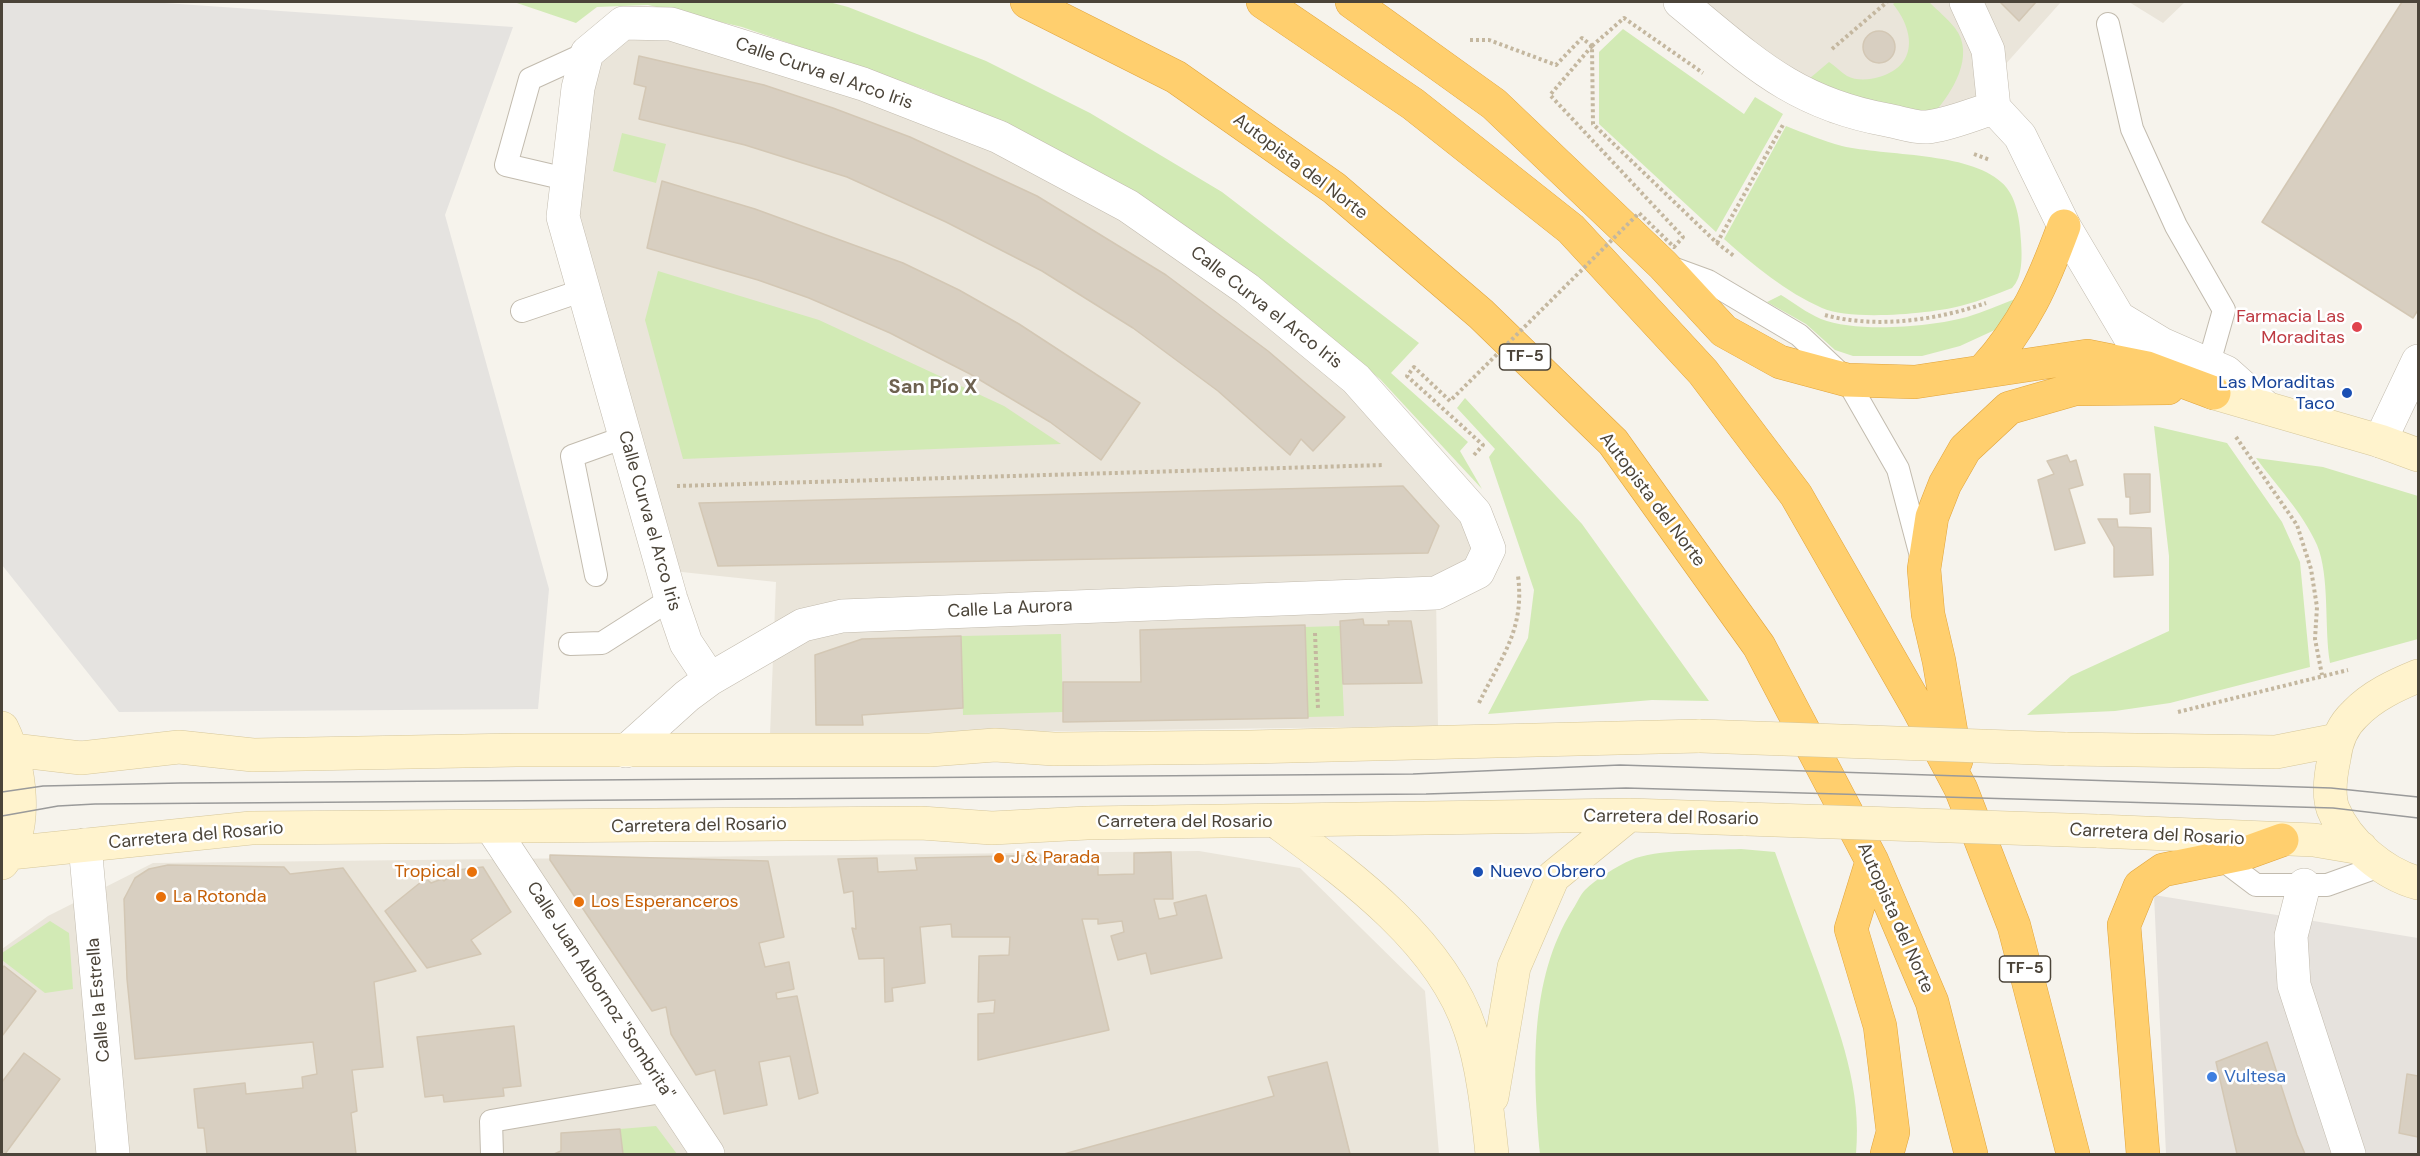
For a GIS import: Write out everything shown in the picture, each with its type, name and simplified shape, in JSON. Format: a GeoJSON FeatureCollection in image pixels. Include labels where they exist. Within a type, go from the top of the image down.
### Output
{"type":"FeatureCollection","features":[{"type":"Feature","properties":{"kind":"highway","name":"Autopista del Norte"},"geometry":{"type":"LineString","coordinates":[[1027,2],[1176,77],[1334,188],[1481,314],[1613,442],[1759,646],[1872,861],[1932,1002],[1971,1155]]}},
{"type":"Feature","properties":{"kind":"highway","name":"TF-5"},"geometry":{"type":"LineString","coordinates":[[1263,2],[1413,104],[1571,229],[1703,372],[1796,495],[1918,708],[1961,789],[2014,926],[2073,1155]]}},
{"type":"Feature","properties":{"kind":"highway"},"geometry":{"type":"LineString","coordinates":[[1352,2],[1494,104],[1663,265],[1724,331],[1780,362],[1847,380],[1915,382],[2087,356],[2153,378],[2217,384]]}},
{"type":"Feature","properties":{"kind":"highway"},"geometry":{"type":"LineString","coordinates":[[1983,370],[1998,354],[2040,291],[2064,226]]}},
{"type":"Feature","properties":{"kind":"highway"},"geometry":{"type":"LineString","coordinates":[[1961,789],[1939,661],[1928,614],[1924,569],[1932,517],[1945,484],[1965,449],[2009,408],[2075,389],[2153,378]]}},
{"type":"Feature","properties":{"kind":"highway"},"geometry":{"type":"LineString","coordinates":[[2144,1155],[2124,925],[2140,886],[2163,870],[2246,853],[2282,840]]}},
{"type":"Feature","properties":{"kind":"highway"},"geometry":{"type":"LineString","coordinates":[[1872,861],[1851,929],[1880,1026],[1893,1147]]}},
{"type":"Feature","properties":{"kind":"main road"},"geometry":{"type":"LineString","coordinates":[[2217,384],[2263,405],[2418,455]]}},
{"type":"Feature","properties":{"kind":"main road"},"geometry":{"type":"LineString","coordinates":[[2371,857],[2333,808],[2331,770],[2337,740],[2354,714],[2391,687],[2418,676]]}},
{"type":"Feature","properties":{"kind":"main road"},"geometry":{"type":"LineString","coordinates":[[6,858],[21,812],[7,739],[81,758],[179,747],[253,755],[516,750],[930,750],[994,745],[1054,749],[1321,746],[1700,736],[2065,749],[2277,752],[2337,740]]}},
{"type":"Feature","properties":{"kind":"main road"},"geometry":{"type":"LineString","coordinates":[[1488,1116],[1514,967],[1553,877],[1629,815]]}},
{"type":"Feature","properties":{"kind":"main road","name":"Carretera del Rosario"},"geometry":{"type":"LineString","coordinates":[[6,858],[85,845],[252,828],[921,823],[992,828],[1087,823],[1277,822],[1629,815],[2314,840],[2371,857],[2418,883]]}},
{"type":"Feature","properties":{"kind":"main road"},"geometry":{"type":"LineString","coordinates":[[1277,822],[1356,880],[1439,965],[1470,1028],[1488,1116],[1492,1155]]}},
{"type":"Feature","properties":{"kind":"street"},"geometry":{"type":"LineString","coordinates":[[1680,2],[1761,68],[1801,94],[1859,115],[1922,126],[1994,108]]}},
{"type":"Feature","properties":{"kind":"street"},"geometry":{"type":"LineString","coordinates":[[1966,2],[1988,50],[1994,108],[2020,136],[2064,226],[2153,378]]}},
{"type":"Feature","properties":{"kind":"street","name":"Calle Curva el Arco Iris"},"geometry":{"type":"LineString","coordinates":[[710,679],[686,643],[671,599],[563,217],[578,88],[587,53],[623,23],[671,24],[863,84],[999,136],[1128,206],[1247,289],[1356,379],[1474,513],[1490,549],[1478,572],[1436,593]]}},
{"type":"Feature","properties":{"kind":"street"},"geometry":{"type":"LineString","coordinates":[[2116,316],[2162,344],[2217,384]]}},
{"type":"Feature","properties":{"kind":"street"},"geometry":{"type":"LineString","coordinates":[[2380,441],[2418,361]]}},
{"type":"Feature","properties":{"kind":"street","name":"Calle La Aurora"},"geometry":{"type":"LineString","coordinates":[[626,751],[687,696],[710,679],[803,625],[842,616],[1436,593]]}},
{"type":"Feature","properties":{"kind":"street","name":"Calle Juan Albornoz \"Sombrita\""},"geometry":{"type":"LineString","coordinates":[[492,828],[708,1155]]}},
{"type":"Feature","properties":{"kind":"street","name":"Calle la Estrella"},"geometry":{"type":"LineString","coordinates":[[85,845],[113,1155]]}},
{"type":"Feature","properties":{"kind":"street"},"geometry":{"type":"LineString","coordinates":[[2304,885],[2291,936],[2294,985],[2349,1155]]}},
{"type":"Feature","properties":{"kind":"lane"},"geometry":{"type":"LineString","coordinates":[[2108,24],[2132,129],[2176,226],[2224,310],[2217,384]]}},
{"type":"Feature","properties":{"kind":"lane"},"geometry":{"type":"LineString","coordinates":[[566,180],[506,165],[530,79],[587,53]]}},
{"type":"Feature","properties":{"kind":"lane"},"geometry":{"type":"LineString","coordinates":[[522,311],[584,290]]}},
{"type":"Feature","properties":{"kind":"lane"},"geometry":{"type":"LineString","coordinates":[[1847,380],[1898,469],[1924,569]]}},
{"type":"Feature","properties":{"kind":"lane"},"geometry":{"type":"LineString","coordinates":[[596,575],[572,456],[625,437]]}},
{"type":"Feature","properties":{"kind":"lane"},"geometry":{"type":"LineString","coordinates":[[570,644],[602,643],[671,599]]}},
{"type":"Feature","properties":{"kind":"lane"},"geometry":{"type":"LineString","coordinates":[[2193,836],[2256,885],[2327,885],[2371,857]]}},
{"type":"Feature","properties":{"kind":"lane"},"geometry":{"type":"LineString","coordinates":[[492,1155],[491,1121],[667,1091]]}},
{"type":"Feature","properties":{"kind":"path"},"geometry":{"type":"LineString","coordinates":[[1832,50],[1887,2]]}},
{"type":"Feature","properties":{"kind":"path"},"geometry":{"type":"LineString","coordinates":[[1474,455],[1483,445],[1407,376],[1414,367],[1450,401],[1639,213],[1674,247],[1683,237],[1550,95],[1592,46],[1624,18],[1711,78]]}},
{"type":"Feature","properties":{"kind":"path"},"geometry":{"type":"LineString","coordinates":[[1458,40],[1489,40],[1556,65],[1582,38],[1592,46]]}},
{"type":"Feature","properties":{"kind":"path"},"geometry":{"type":"LineString","coordinates":[[1592,46],[1593,124],[1717,243],[1740,261]]}},
{"type":"Feature","properties":{"kind":"path"},"geometry":{"type":"LineString","coordinates":[[1717,243],[1801,94]]}},
{"type":"Feature","properties":{"kind":"path"},"geometry":{"type":"LineString","coordinates":[[1922,126],[1965,151],[1991,160],[1998,167]]}},
{"type":"Feature","properties":{"kind":"path"},"geometry":{"type":"LineString","coordinates":[[1816,312],[1843,320],[1907,320],[1961,312],[1991,302]]}},
{"type":"Feature","properties":{"kind":"path"},"geometry":{"type":"LineString","coordinates":[[2217,384],[2237,440],[2297,525],[2311,569],[2317,607],[2315,639],[2322,675]]}},
{"type":"Feature","properties":{"kind":"path"},"geometry":{"type":"LineString","coordinates":[[687,484],[1380,467],[1414,445]]}},
{"type":"Feature","properties":{"kind":"path"},"geometry":{"type":"LineString","coordinates":[[1313,597],[1321,746]]}},
{"type":"Feature","properties":{"kind":"path"},"geometry":{"type":"LineString","coordinates":[[2175,712],[2354,669]]}},
{"type":"Feature","properties":{"kind":"shaded area"},"geometry":{"type":"Polygon","coordinates":[[[2,2],[150,2],[513,27],[445,215],[549,589],[538,709],[119,712],[2,565],[2,2]]]}},
{"type":"Feature","properties":{"kind":"shaded area"},"geometry":{"type":"Polygon","coordinates":[[[1668,2],[2061,2],[1937,141],[1830,123],[1668,2]]]}},
{"type":"Feature","properties":{"kind":"shaded area"},"geometry":{"type":"Polygon","coordinates":[[[2129,2],[2185,2],[2163,23],[2129,2]]]}},
{"type":"Feature","properties":{"kind":"shaded area"},"geometry":{"type":"Polygon","coordinates":[[[623,23],[999,137],[1356,379],[1489,549],[1436,594],[1438,726],[770,735],[776,582],[663,570],[566,179],[578,88],[623,23]]]}},
{"type":"Feature","properties":{"kind":"shaded area"},"geometry":{"type":"Polygon","coordinates":[[[1199,851],[1300,868],[1425,991],[1439,1154],[2,1154],[2,949],[48,916],[153,863],[1199,851]]]}},
{"type":"Feature","properties":{"kind":"shaded area"},"geometry":{"type":"Polygon","coordinates":[[[2154,895],[2418,938],[2418,1154],[2166,1154],[2154,895]]]}},
{"type":"Feature","properties":{"kind":"green space"},"geometry":{"type":"Polygon","coordinates":[[[514,2],[829,2],[848,7],[986,61],[1090,113],[1222,192],[1419,343],[1391,373],[1468,442],[1460,451],[1482,489],[1380,379],[1321,330],[1026,136],[926,90],[742,27],[648,5],[597,7],[576,23],[514,2]]]}},
{"type":"Feature","properties":{"kind":"green space"},"geometry":{"type":"Polygon","coordinates":[[[1896,2],[1929,2],[1955,28],[1961,39],[1963,50],[1959,73],[1948,95],[1934,113],[1864,101],[1809,79],[1829,62],[1847,76],[1855,79],[1879,77],[1892,72],[1901,65],[1909,46],[1909,36],[1906,25],[1893,4],[1896,2]]]}},
{"type":"Feature","properties":{"kind":"green space"},"geometry":{"type":"Polygon","coordinates":[[[1623,29],[1744,114],[1755,97],[1783,114],[1716,232],[1599,124],[1599,52],[1623,29]]]}},
{"type":"Feature","properties":{"kind":"green space"},"geometry":{"type":"Polygon","coordinates":[[[1786,126],[1842,146],[1926,156],[1969,165],[1987,172],[2006,187],[2017,209],[2021,260],[2016,283],[2012,288],[1970,303],[1933,311],[1892,315],[1835,312],[1809,302],[1783,286],[1724,239],[1786,126]]]}},
{"type":"Feature","properties":{"kind":"green space"},"geometry":{"type":"Polygon","coordinates":[[[622,133],[666,144],[656,183],[613,171],[622,133]]]}},
{"type":"Feature","properties":{"kind":"green space"},"geometry":{"type":"Polygon","coordinates":[[[658,271],[819,320],[1004,406],[1061,444],[683,459],[645,320],[658,271]]]}},
{"type":"Feature","properties":{"kind":"green space"},"geometry":{"type":"Polygon","coordinates":[[[1781,295],[1821,319],[1854,326],[1873,327],[1914,326],[1952,321],[2015,299],[1997,329],[1960,346],[1922,356],[1853,356],[1835,350],[1806,324],[1767,302],[1781,295]]]}},
{"type":"Feature","properties":{"kind":"green space"},"geometry":{"type":"Polygon","coordinates":[[[1465,398],[1582,524],[1709,701],[1652,700],[1488,714],[1528,638],[1534,590],[1489,457],[1495,449],[1457,408],[1465,398]]]}},
{"type":"Feature","properties":{"kind":"green space"},"geometry":{"type":"Polygon","coordinates":[[[2154,426],[2227,443],[2282,522],[2300,562],[2310,667],[2170,703],[2115,711],[2027,715],[2071,676],[2169,631],[2169,556],[2154,426]]]}},
{"type":"Feature","properties":{"kind":"green space"},"geometry":{"type":"Polygon","coordinates":[[[2256,458],[2323,467],[2418,496],[2418,639],[2330,663],[2324,572],[2317,545],[2297,511],[2256,458]]]}},
{"type":"Feature","properties":{"kind":"green space"},"geometry":{"type":"Polygon","coordinates":[[[1340,626],[1344,716],[1308,717],[1305,627],[1340,626]]]}},
{"type":"Feature","properties":{"kind":"green space"},"geometry":{"type":"Polygon","coordinates":[[[1061,634],[1063,712],[963,715],[961,636],[1061,634]]]}},
{"type":"Feature","properties":{"kind":"green space"},"geometry":{"type":"Polygon","coordinates":[[[1741,849],[1775,852],[1842,1039],[1856,1107],[1856,1154],[1540,1154],[1536,1060],[1541,997],[1558,937],[1582,894],[1607,873],[1641,856],[1684,851],[1741,849]]]}},
{"type":"Feature","properties":{"kind":"green space"},"geometry":{"type":"Polygon","coordinates":[[[50,921],[69,933],[73,989],[45,993],[2,960],[2,953],[50,921]]]}},
{"type":"Feature","properties":{"kind":"green space"},"geometry":{"type":"Polygon","coordinates":[[[656,1126],[677,1154],[623,1154],[620,1129],[656,1126]]]}},
{"type":"Feature","properties":{"kind":"building"},"geometry":{"type":"Polygon","coordinates":[[[2000,2],[2036,2],[2019,21],[2000,2]]]}},
{"type":"Feature","properties":{"kind":"building"},"geometry":{"type":"Polygon","coordinates":[[[2402,2],[2418,2],[2418,310],[2413,318],[2262,222],[2402,2]]]}},
{"type":"Feature","properties":{"kind":"building"},"geometry":{"type":"Polygon","coordinates":[[[1879,31],[1891,35],[1895,47],[1891,59],[1879,63],[1867,59],[1863,47],[1867,35],[1879,31]]]}},
{"type":"Feature","properties":{"kind":"building"},"geometry":{"type":"Polygon","coordinates":[[[639,56],[764,85],[833,108],[910,137],[1037,196],[1166,275],[1268,351],[1345,417],[1313,451],[1301,439],[1290,455],[1218,391],[1133,328],[1042,271],[946,222],[847,177],[745,145],[639,119],[646,87],[634,84],[639,56]]]}},
{"type":"Feature","properties":{"kind":"building"},"geometry":{"type":"Polygon","coordinates":[[[662,181],[755,209],[903,263],[959,290],[1019,324],[1140,403],[1101,460],[1050,422],[970,374],[890,333],[809,298],[758,280],[647,248],[662,181]]]}},
{"type":"Feature","properties":{"kind":"building"},"geometry":{"type":"Polygon","coordinates":[[[2067,455],[2070,462],[2076,460],[2083,485],[2069,489],[2085,543],[2055,550],[2038,480],[2054,474],[2047,461],[2067,455]]]}},
{"type":"Feature","properties":{"kind":"building"},"geometry":{"type":"Polygon","coordinates":[[[2124,474],[2150,474],[2150,512],[2130,514],[2130,497],[2126,497],[2124,474]]]}},
{"type":"Feature","properties":{"kind":"building"},"geometry":{"type":"Polygon","coordinates":[[[1403,486],[1439,526],[1428,553],[718,566],[699,503],[1403,486]]]}},
{"type":"Feature","properties":{"kind":"building"},"geometry":{"type":"Polygon","coordinates":[[[2098,519],[2117,519],[2118,527],[2151,528],[2153,575],[2114,577],[2114,547],[2098,519]]]}},
{"type":"Feature","properties":{"kind":"building"},"geometry":{"type":"Polygon","coordinates":[[[1363,619],[1364,625],[1389,625],[1388,621],[1411,621],[1422,683],[1343,684],[1340,621],[1363,619]]]}},
{"type":"Feature","properties":{"kind":"building"},"geometry":{"type":"Polygon","coordinates":[[[1305,625],[1308,718],[1063,722],[1063,682],[1141,682],[1140,630],[1305,625]]]}},
{"type":"Feature","properties":{"kind":"building"},"geometry":{"type":"Polygon","coordinates":[[[961,636],[963,708],[862,715],[863,725],[816,725],[815,655],[862,639],[961,636]]]}},
{"type":"Feature","properties":{"kind":"building"},"geometry":{"type":"Polygon","coordinates":[[[1171,852],[1173,899],[1154,899],[1159,919],[1177,915],[1174,903],[1206,895],[1222,958],[1151,974],[1146,953],[1118,960],[1111,936],[1124,932],[1122,921],[1098,924],[1098,919],[1082,919],[1109,1030],[978,1060],[978,1014],[994,1013],[995,1000],[978,1002],[979,956],[1009,955],[1010,937],[952,937],[951,924],[920,927],[925,983],[892,988],[893,1001],[885,1002],[884,958],[859,959],[852,928],[856,929],[853,891],[844,893],[838,859],[877,858],[878,872],[917,870],[915,858],[1098,854],[1098,875],[1134,874],[1134,853],[1171,852]]]}},
{"type":"Feature","properties":{"kind":"building"},"geometry":{"type":"Polygon","coordinates":[[[550,855],[768,861],[784,937],[759,943],[765,967],[789,962],[794,989],[776,993],[777,999],[797,996],[818,1093],[799,1099],[790,1056],[759,1062],[767,1105],[724,1114],[715,1070],[696,1075],[671,1034],[666,1007],[652,1011],[550,860],[550,855]]]}},
{"type":"Feature","properties":{"kind":"building"},"geometry":{"type":"Polygon","coordinates":[[[168,865],[284,867],[290,874],[343,868],[416,971],[374,982],[383,1067],[352,1070],[357,1111],[351,1113],[356,1154],[207,1154],[204,1128],[198,1128],[194,1089],[245,1083],[246,1094],[303,1088],[302,1077],[317,1074],[313,1042],[135,1059],[127,979],[124,899],[135,878],[149,869],[168,865]]]}},
{"type":"Feature","properties":{"kind":"building"},"geometry":{"type":"Polygon","coordinates":[[[483,867],[511,912],[471,940],[481,954],[427,968],[385,911],[426,878],[431,883],[442,879],[444,881],[457,870],[483,867]]]}},
{"type":"Feature","properties":{"kind":"building"},"geometry":{"type":"Polygon","coordinates":[[[4,966],[36,991],[2,1036],[2,969],[4,966]]]}},
{"type":"Feature","properties":{"kind":"building"},"geometry":{"type":"Polygon","coordinates":[[[514,1026],[521,1086],[503,1088],[504,1096],[444,1102],[443,1095],[425,1097],[417,1037],[514,1026]]]}},
{"type":"Feature","properties":{"kind":"building"},"geometry":{"type":"Polygon","coordinates":[[[2267,1042],[2305,1154],[2237,1154],[2216,1062],[2267,1042]]]}},
{"type":"Feature","properties":{"kind":"building"},"geometry":{"type":"Polygon","coordinates":[[[24,1053],[60,1079],[5,1154],[2,1154],[2,1082],[24,1053]]]}},
{"type":"Feature","properties":{"kind":"building"},"geometry":{"type":"Polygon","coordinates":[[[1327,1062],[1350,1154],[1064,1154],[1274,1096],[1268,1077],[1327,1062]]]}},
{"type":"Feature","properties":{"kind":"building"},"geometry":{"type":"Polygon","coordinates":[[[2407,1074],[2418,1076],[2418,1137],[2399,1133],[2407,1074]]]}},
{"type":"Feature","properties":{"kind":"building"},"geometry":{"type":"Polygon","coordinates":[[[620,1129],[623,1154],[554,1154],[561,1151],[561,1133],[620,1129]]]}},
{"type":"Feature","properties":{"kind":"tram line"},"geometry":{"type":"LineString","coordinates":[[2,792],[43,786],[180,783],[1413,774],[1620,765],[2331,788],[2418,797]]}},
{"type":"Feature","properties":{"kind":"tram line"},"geometry":{"type":"LineString","coordinates":[[2,816],[58,806],[95,804],[1426,794],[1626,788],[2333,808],[2418,818]]}},
{"type":"Feature","properties":{"kind":"place","name":"Farmacia Las Moraditas"},"geometry":{"type":"Point","coordinates":[2357,327]}},
{"type":"Feature","properties":{"kind":"place","name":"Las Moraditas Taco"},"geometry":{"type":"Point","coordinates":[2347,393]}},
{"type":"Feature","properties":{"kind":"place","name":"J & Parada"},"geometry":{"type":"Point","coordinates":[999,858]}},
{"type":"Feature","properties":{"kind":"place","name":"Tropical"},"geometry":{"type":"Point","coordinates":[472,872]}},
{"type":"Feature","properties":{"kind":"place","name":"Nuevo Obrero"},"geometry":{"type":"Point","coordinates":[1478,872]}},
{"type":"Feature","properties":{"kind":"place","name":"La Rotonda"},"geometry":{"type":"Point","coordinates":[161,897]}},
{"type":"Feature","properties":{"kind":"place","name":"Los Esperanceros"},"geometry":{"type":"Point","coordinates":[579,902]}},
{"type":"Feature","properties":{"kind":"place","name":"Vultesa"},"geometry":{"type":"Point","coordinates":[2212,1077]}},
{"type":"Feature","properties":{"kind":"district","name":"San Pío X"},"geometry":{"type":"Point","coordinates":[933,388]}}]}
